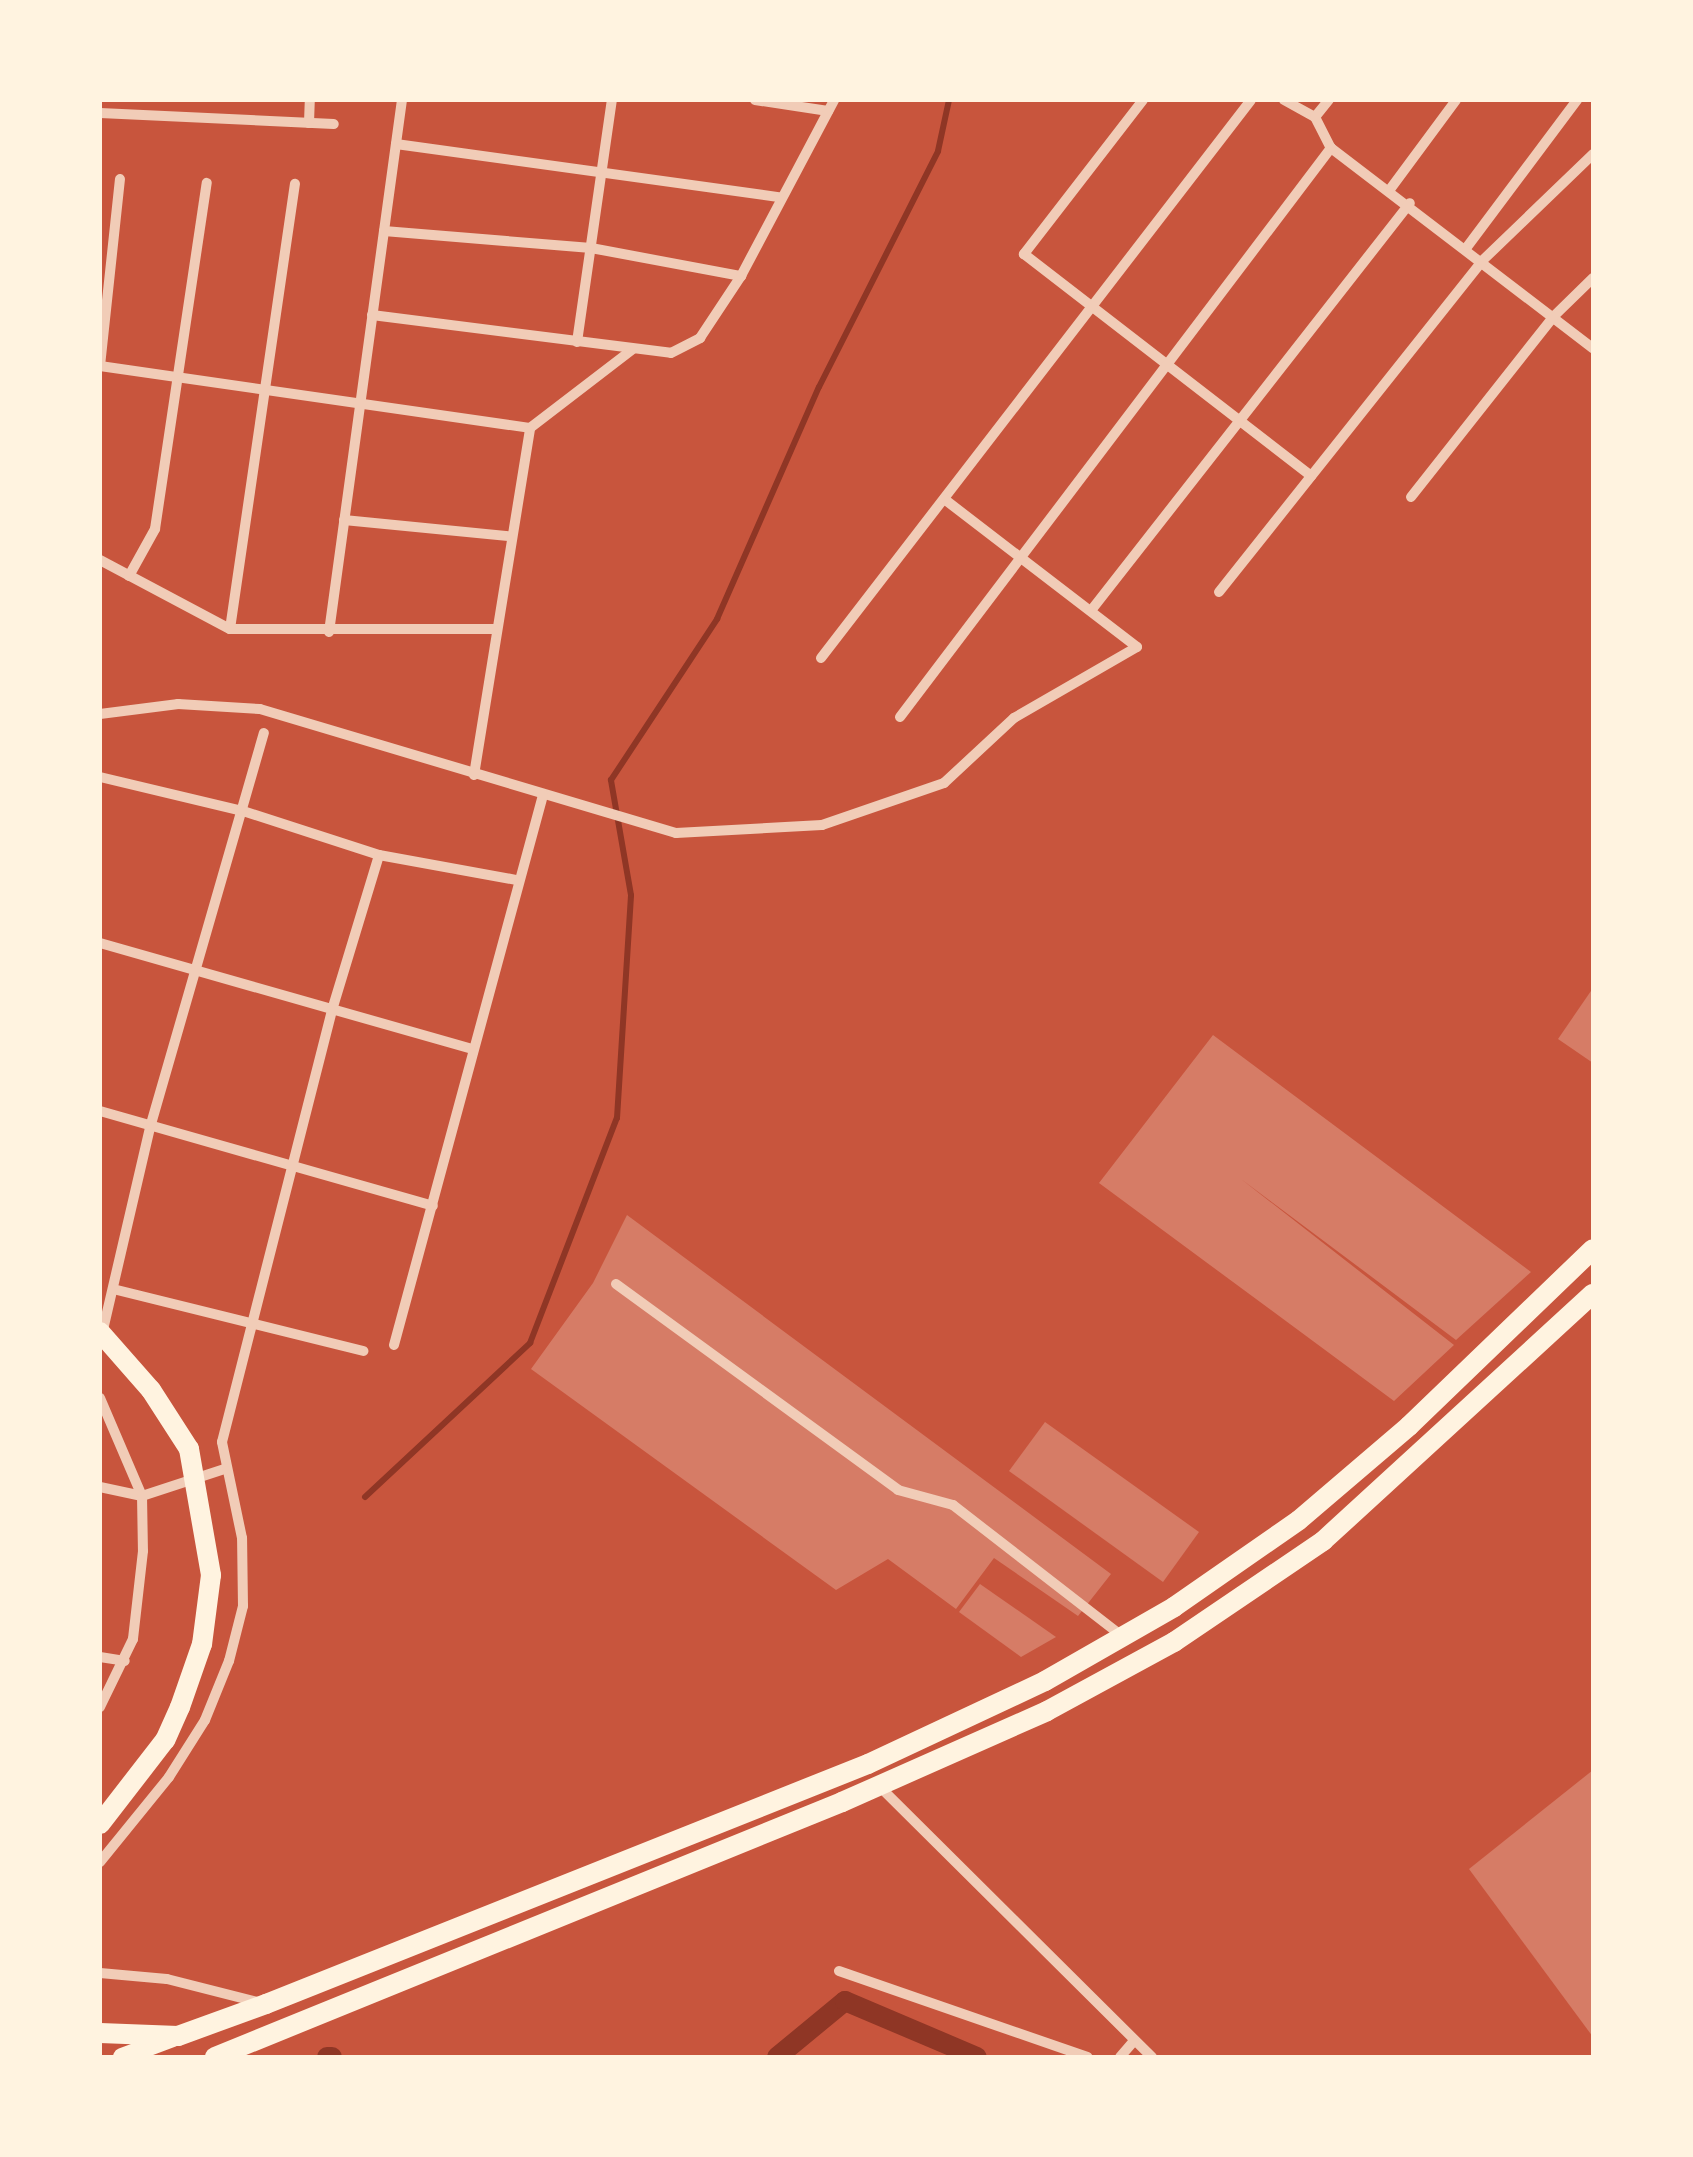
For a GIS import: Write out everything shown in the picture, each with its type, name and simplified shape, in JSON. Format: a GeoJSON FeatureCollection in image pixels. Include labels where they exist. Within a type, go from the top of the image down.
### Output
{"type":"FeatureCollection","features":[{"type":"Feature","properties":{"kind":"main road"},"geometry":{"type":"LineString","coordinates":[[122,2057],[266,2004],[868,1764],[1122,1637],[1299,1520],[1409,1426],[1593,1249]]}},
{"type":"Feature","properties":{"kind":"main road"},"geometry":{"type":"LineString","coordinates":[[215,2057],[762,1836],[1047,1711],[1249,1595],[1322,1541],[1593,1294]]}},
{"type":"Feature","properties":{"kind":"main road"},"geometry":{"type":"LineString","coordinates":[[100,1824],[164,1740],[194,1674],[211,1575],[198,1480],[173,1422],[101,1333]]}},
{"type":"Feature","properties":{"kind":"main road"},"geometry":{"type":"LineString","coordinates":[[100,2033],[178,2036]]}},
{"type":"Feature","properties":{"kind":"street"},"geometry":{"type":"LineString","coordinates":[[182,100],[182,117]]}},
{"type":"Feature","properties":{"kind":"street"},"geometry":{"type":"LineString","coordinates":[[309,122],[310,100]]}},
{"type":"Feature","properties":{"kind":"street"},"geometry":{"type":"LineString","coordinates":[[329,632],[402,100]]}},
{"type":"Feature","properties":{"kind":"street"},"geometry":{"type":"LineString","coordinates":[[577,342],[612,100]]}},
{"type":"Feature","properties":{"kind":"street"},"geometry":{"type":"LineString","coordinates":[[372,315],[672,353],[700,338],[741,276],[831,105],[755,100]]}},
{"type":"Feature","properties":{"kind":"street"},"geometry":{"type":"LineString","coordinates":[[1143,100],[1024,254],[1311,476]]}},
{"type":"Feature","properties":{"kind":"street"},"geometry":{"type":"LineString","coordinates":[[821,658],[1251,100]]}},
{"type":"Feature","properties":{"kind":"street"},"geometry":{"type":"LineString","coordinates":[[1284,100],[1315,117],[1331,148],[1410,202],[1593,348]]}},
{"type":"Feature","properties":{"kind":"street"},"geometry":{"type":"LineString","coordinates":[[1315,117],[1329,100]]}},
{"type":"Feature","properties":{"kind":"street"},"geometry":{"type":"LineString","coordinates":[[1391,188],[1456,100]]}},
{"type":"Feature","properties":{"kind":"street"},"geometry":{"type":"LineString","coordinates":[[1467,247],[1576,100]]}},
{"type":"Feature","properties":{"kind":"street"},"geometry":{"type":"LineString","coordinates":[[100,112],[334,124]]}},
{"type":"Feature","properties":{"kind":"street"},"geometry":{"type":"LineString","coordinates":[[396,144],[780,197]]}},
{"type":"Feature","properties":{"kind":"street"},"geometry":{"type":"LineString","coordinates":[[900,717],[1170,367],[1331,148]]}},
{"type":"Feature","properties":{"kind":"street"},"geometry":{"type":"LineString","coordinates":[[1219,592],[1483,260],[1593,154]]}},
{"type":"Feature","properties":{"kind":"street"},"geometry":{"type":"LineString","coordinates":[[120,179],[100,366],[182,374],[360,407],[530,428]]}},
{"type":"Feature","properties":{"kind":"street"},"geometry":{"type":"LineString","coordinates":[[128,576],[155,529],[182,374],[208,183]]}},
{"type":"Feature","properties":{"kind":"street"},"geometry":{"type":"LineString","coordinates":[[230,629],[295,184]]}},
{"type":"Feature","properties":{"kind":"street"},"geometry":{"type":"LineString","coordinates":[[1093,608],[1410,202]]}},
{"type":"Feature","properties":{"kind":"street"},"geometry":{"type":"LineString","coordinates":[[384,230],[590,248],[741,276]]}},
{"type":"Feature","properties":{"kind":"street"},"geometry":{"type":"LineString","coordinates":[[1412,498],[1552,317],[1593,278]]}},
{"type":"Feature","properties":{"kind":"street"},"geometry":{"type":"LineString","coordinates":[[474,775],[508,536],[530,428],[633,349]]}},
{"type":"Feature","properties":{"kind":"street"},"geometry":{"type":"LineString","coordinates":[[100,714],[178,704],[260,709],[676,834],[700,837],[822,825],[944,782],[1014,718],[1137,648],[1093,608],[944,498]]}},
{"type":"Feature","properties":{"kind":"street"},"geometry":{"type":"LineString","coordinates":[[344,520],[508,536]]}},
{"type":"Feature","properties":{"kind":"street"},"geometry":{"type":"LineString","coordinates":[[100,560],[230,629],[497,629]]}},
{"type":"Feature","properties":{"kind":"street"},"geometry":{"type":"LineString","coordinates":[[101,1333],[151,1124],[264,733]]}},
{"type":"Feature","properties":{"kind":"street"},"geometry":{"type":"LineString","coordinates":[[100,777],[243,811],[379,855],[516,880]]}},
{"type":"Feature","properties":{"kind":"street"},"geometry":{"type":"LineString","coordinates":[[394,1345],[516,880],[543,796]]}},
{"type":"Feature","properties":{"kind":"street"},"geometry":{"type":"LineString","coordinates":[[100,1862],[169,1777],[205,1720],[229,1661],[243,1606],[242,1538],[224,1469],[222,1442],[332,1010],[379,855]]}},
{"type":"Feature","properties":{"kind":"street"},"geometry":{"type":"LineString","coordinates":[[100,943],[473,1049]]}},
{"type":"Feature","properties":{"kind":"street"},"geometry":{"type":"LineString","coordinates":[[100,1110],[433,1206]]}},
{"type":"Feature","properties":{"kind":"street"},"geometry":{"type":"LineString","coordinates":[[616,1284],[898,1490],[953,1504],[1122,1637]]}},
{"type":"Feature","properties":{"kind":"street"},"geometry":{"type":"LineString","coordinates":[[113,1289],[363,1350]]}},
{"type":"Feature","properties":{"kind":"street"},"geometry":{"type":"LineString","coordinates":[[100,1398],[142,1496],[142,1594],[125,1662],[100,1707]]}},
{"type":"Feature","properties":{"kind":"street"},"geometry":{"type":"LineString","coordinates":[[100,1488],[142,1496],[224,1469]]}},
{"type":"Feature","properties":{"kind":"street"},"geometry":{"type":"LineString","coordinates":[[100,1658],[125,1662]]}},
{"type":"Feature","properties":{"kind":"street"},"geometry":{"type":"LineString","coordinates":[[868,1764],[878,1786],[1152,2057]]}},
{"type":"Feature","properties":{"kind":"street"},"geometry":{"type":"LineString","coordinates":[[839,1971],[1088,2057]]}},
{"type":"Feature","properties":{"kind":"street"},"geometry":{"type":"LineString","coordinates":[[100,1973],[167,1979],[266,2004]]}},
{"type":"Feature","properties":{"kind":"street"},"geometry":{"type":"LineString","coordinates":[[1120,2057],[1134,2041]]}},
{"type":"Feature","properties":{"kind":"building"},"geometry":{"type":"Polygon","coordinates":[[[1593,988],[1593,1063],[1558,1039],[1593,988]]]}},
{"type":"Feature","properties":{"kind":"building"},"geometry":{"type":"Polygon","coordinates":[[[1213,1035],[1531,1272],[1456,1340],[1241,1179],[1454,1345],[1394,1401],[1099,1183],[1213,1035]]]}},
{"type":"Feature","properties":{"kind":"building"},"geometry":{"type":"Polygon","coordinates":[[[627,1215],[1111,1574],[1078,1616],[994,1558],[956,1609],[888,1559],[836,1590],[531,1369],[593,1283],[627,1215]]]}},
{"type":"Feature","properties":{"kind":"building"},"geometry":{"type":"Polygon","coordinates":[[[1045,1422],[1199,1532],[1163,1582],[1009,1471],[1045,1422]]]}},
{"type":"Feature","properties":{"kind":"building"},"geometry":{"type":"Polygon","coordinates":[[[980,1584],[1056,1637],[1021,1657],[959,1612],[980,1584]]]}},
{"type":"Feature","properties":{"kind":"building"},"geometry":{"type":"Polygon","coordinates":[[[1593,1770],[1593,2037],[1469,1869],[1593,1770]]]}},
{"type":"Feature","properties":{"kind":"waterway"},"geometry":{"type":"LineString","coordinates":[[365,1497],[530,1343],[617,1118],[631,895],[611,780],[717,619],[819,387],[938,151],[949,100]]}},
{"type":"Feature","properties":{"kind":"waterway"},"geometry":{"type":"LineString","coordinates":[[777,2057],[845,2001],[977,2057]]}},
{"type":"Feature","properties":{"kind":"waterway"},"geometry":{"type":"LineString","coordinates":[[327,2057],[332,2057]]}}]}
